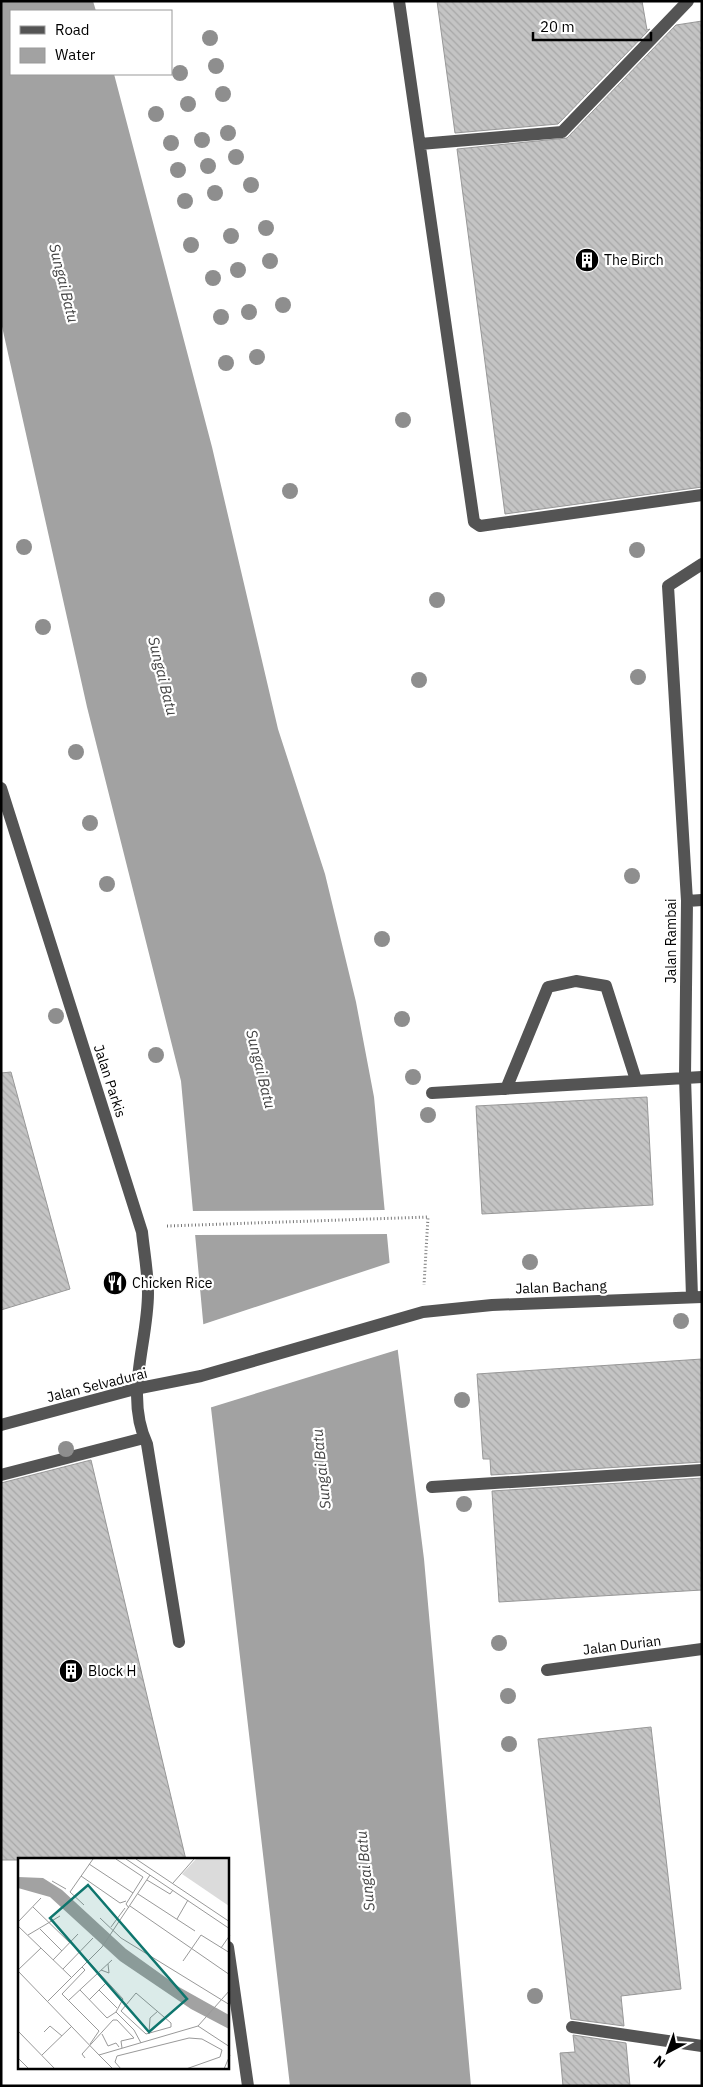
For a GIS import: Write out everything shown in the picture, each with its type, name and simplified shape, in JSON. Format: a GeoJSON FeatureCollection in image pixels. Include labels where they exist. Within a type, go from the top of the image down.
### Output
{"type":"FeatureCollection","features":[{"type":"Feature","properties":{"kind":"street"},"geometry":{"type":"LineString","coordinates":[[399,1],[474,522],[480,526],[702,495]]}},
{"type":"Feature","properties":{"kind":"street"},"geometry":{"type":"LineString","coordinates":[[420,144],[562,132],[688,1]]}},
{"type":"Feature","properties":{"kind":"street","name":"Jalan Rambai"},"geometry":{"type":"LineString","coordinates":[[697,1297],[685,1078],[687,900],[668,586],[702,564]]}},
{"type":"Feature","properties":{"kind":"street","name":"Jalan Parkis"},"geometry":{"type":"LineString","coordinates":[[1,788],[142,1232],[148,1292],[135,1389],[144,1438],[147,1444],[178,1642]]}},
{"type":"Feature","properties":{"kind":"street"},"geometry":{"type":"LineString","coordinates":[[687,900],[702,900]]}},
{"type":"Feature","properties":{"kind":"street"},"geometry":{"type":"LineString","coordinates":[[506,1089],[548,987],[576,981],[606,986],[636,1080]]}},
{"type":"Feature","properties":{"kind":"street"},"geometry":{"type":"LineString","coordinates":[[432,1093],[702,1077]]}},
{"type":"Feature","properties":{"kind":"street","name":"Jalan Bachang"},"geometry":{"type":"LineString","coordinates":[[201,1376],[422,1312],[492,1304],[697,1297]]}},
{"type":"Feature","properties":{"kind":"street","name":"Jalan Selvadurai"},"geometry":{"type":"LineString","coordinates":[[1,1426],[135,1389],[201,1376]]}},
{"type":"Feature","properties":{"kind":"street"},"geometry":{"type":"LineString","coordinates":[[1,1475],[144,1438]]}},
{"type":"Feature","properties":{"kind":"street"},"geometry":{"type":"LineString","coordinates":[[432,1487],[702,1470]]}},
{"type":"Feature","properties":{"kind":"street","name":"Jalan Durian"},"geometry":{"type":"LineString","coordinates":[[547,1670],[702,1650]]}},
{"type":"Feature","properties":{"kind":"street"},"geometry":{"type":"LineString","coordinates":[[229,1954],[248,2086]]}},
{"type":"Feature","properties":{"kind":"street"},"geometry":{"type":"LineString","coordinates":[[572,2027],[702,2046]]}},
{"type":"Feature","properties":{"kind":"path"},"geometry":{"type":"LineString","coordinates":[[172,1225],[428,1218],[422,1312]]}},
{"type":"Feature","properties":{"kind":"water","name":"Sungai Batu"},"geometry":{"type":"Polygon","coordinates":[[[1,1],[93,1],[96,10],[10,10],[10,75],[114,75],[212,447],[278,729],[325,874],[356,1002],[374,1097],[398,1352],[424,1559],[471,2086],[290,2086],[211,1408],[181,1081],[87,707],[1,322],[1,1]]]}},
{"type":"Feature","properties":{"kind":"pier"},"geometry":{"type":"Polygon","coordinates":[[[387,1210],[389,1234],[193,1235],[191,1211],[387,1210]]]}},
{"type":"Feature","properties":{"kind":"pier"},"geometry":{"type":"Polygon","coordinates":[[[392,1262],[400,1349],[209,1408],[201,1325],[392,1262]]]}},
{"type":"Feature","properties":{"kind":"building"},"geometry":{"type":"Polygon","coordinates":[[[437,1],[642,1],[647,30],[650,29],[558,124],[455,133],[437,1]]]}},
{"type":"Feature","properties":{"kind":"building","name":"The Birch"},"geometry":{"type":"Polygon","coordinates":[[[702,21],[702,487],[505,514],[457,149],[567,138],[676,25],[702,21]]]}},
{"type":"Feature","properties":{"kind":"building"},"geometry":{"type":"Polygon","coordinates":[[[11,1072],[70,1289],[1,1310],[1,1073],[11,1072]]]}},
{"type":"Feature","properties":{"kind":"building"},"geometry":{"type":"Polygon","coordinates":[[[647,1097],[653,1205],[482,1214],[476,1106],[647,1097]]]}},
{"type":"Feature","properties":{"kind":"building"},"geometry":{"type":"Polygon","coordinates":[[[702,1359],[702,1462],[491,1475],[490,1459],[483,1459],[477,1374],[702,1359]]]}},
{"type":"Feature","properties":{"kind":"building","name":"Block H"},"geometry":{"type":"Polygon","coordinates":[[[91,1460],[186,1858],[18,1858],[18,1860],[1,1860],[1,1483],[91,1460]]]}},
{"type":"Feature","properties":{"kind":"building"},"geometry":{"type":"Polygon","coordinates":[[[702,1478],[702,1590],[499,1602],[492,1491],[702,1478]]]}},
{"type":"Feature","properties":{"kind":"building"},"geometry":{"type":"Polygon","coordinates":[[[651,1727],[681,1989],[621,1996],[624,2026],[571,2019],[538,1739],[651,1727]]]}},
{"type":"Feature","properties":{"kind":"building"},"geometry":{"type":"Polygon","coordinates":[[[573,2035],[626,2043],[630,2086],[563,2086],[560,2053],[575,2052],[573,2035]]]}},
{"type":"Feature","properties":{"kind":"place","name":"The Birch"},"geometry":{"type":"Point","coordinates":[587,260]}},
{"type":"Feature","properties":{"kind":"place","name":"Chicken Rice"},"geometry":{"type":"Point","coordinates":[115,1283]}},
{"type":"Feature","properties":{"kind":"place","name":"Block H"},"geometry":{"type":"Point","coordinates":[71,1671]}}]}
